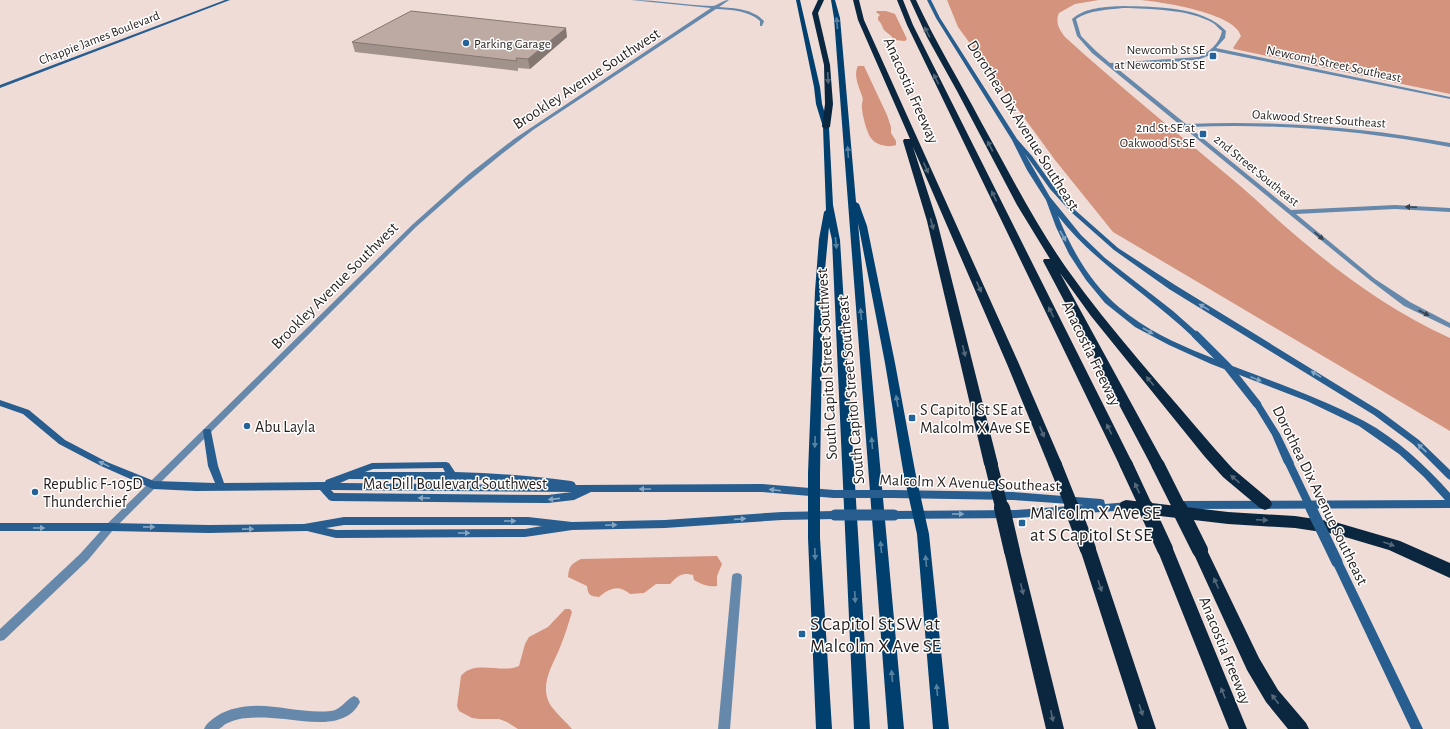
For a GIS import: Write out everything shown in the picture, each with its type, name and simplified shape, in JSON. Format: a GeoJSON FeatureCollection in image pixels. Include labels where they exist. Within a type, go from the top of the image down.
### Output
{"type":"FeatureCollection","features":[{"type":"Feature","properties":{"kind":"highway"},"geometry":{"type":"LineString","coordinates":[[821,0],[817,7],[815,17],[827,65],[830,104],[826,127]]}},
{"type":"Feature","properties":{"kind":"highway","name":"Anacostia Freeway"},"geometry":{"type":"LineString","coordinates":[[856,0],[861,20],[1013,364],[1055,464],[1088,549],[1147,729]]}},
{"type":"Feature","properties":{"kind":"highway","name":"Anacostia Freeway"},"geometry":{"type":"LineString","coordinates":[[900,0],[907,20],[1126,464],[1165,549],[1238,729]]}},
{"type":"Feature","properties":{"kind":"highway"},"geometry":{"type":"LineString","coordinates":[[913,0],[930,38],[1022,205],[1062,269],[1095,314],[1220,464],[1265,504]]}},
{"type":"Feature","properties":{"kind":"highway"},"geometry":{"type":"LineString","coordinates":[[904,119],[907,144],[932,221],[1055,729]]}},
{"type":"Feature","properties":{"kind":"highway"},"geometry":{"type":"LineString","coordinates":[[1022,205],[1030,228],[1158,465],[1200,550],[1252,664],[1272,696],[1300,729]]}},
{"type":"Feature","properties":{"kind":"highway"},"geometry":{"type":"LineString","coordinates":[[1126,506],[1220,517],[1288,521],[1329,527],[1387,543],[1450,571]]}},
{"type":"Feature","properties":{"kind":"main road","name":"Chappie James Boulevard"},"geometry":{"type":"LineString","coordinates":[[160,20],[214,0]]}},
{"type":"Feature","properties":{"kind":"main road","name":"Chappie James Boulevard"},"geometry":{"type":"LineString","coordinates":[[0,87],[228,0]]}},
{"type":"Feature","properties":{"kind":"main road","name":"South Capitol Street Southwest"},"geometry":{"type":"LineString","coordinates":[[798,0],[817,87],[819,104],[826,127],[829,205],[836,240],[862,729]]}},
{"type":"Feature","properties":{"kind":"main road","name":"South Capitol Street Southeast"},"geometry":{"type":"LineString","coordinates":[[833,0],[837,18],[896,729]]}},
{"type":"Feature","properties":{"kind":"main road","name":"Dorothea Dix Avenue Southeast"},"geometry":{"type":"LineString","coordinates":[[929,0],[938,18],[1015,140],[1022,157],[1049,200],[1064,220],[1090,248],[1196,334],[1227,366],[1257,404],[1276,434],[1417,729]]}},
{"type":"Feature","properties":{"kind":"main road","name":"Chappie James Boulevard"},"geometry":{"type":"LineString","coordinates":[[0,82],[75,52]]}},
{"type":"Feature","properties":{"kind":"main road"},"geometry":{"type":"LineString","coordinates":[[1015,140],[1030,157],[1052,188],[1073,211],[1116,249],[1172,288],[1377,413],[1416,442],[1450,476]]}},
{"type":"Feature","properties":{"kind":"main road"},"geometry":{"type":"LineString","coordinates":[[851,191],[863,226],[914,494],[924,539],[941,729]]}},
{"type":"Feature","properties":{"kind":"main road"},"geometry":{"type":"LineString","coordinates":[[1049,200],[1056,223],[1086,275],[1108,302],[1126,317],[1172,344],[1330,409],[1361,424],[1390,442],[1411,458],[1427,473],[1450,499]]}},
{"type":"Feature","properties":{"kind":"main road"},"geometry":{"type":"LineString","coordinates":[[824,729],[820,673],[814,493],[819,291],[823,239],[829,205]]}},
{"type":"Feature","properties":{"kind":"main road","name":"Mac Dill Boulevard Southwest"},"geometry":{"type":"LineString","coordinates":[[0,403],[26,412],[62,442],[97,461],[154,485],[221,487],[322,486],[352,476],[452,476],[537,480],[591,489],[762,488],[814,493]]}},
{"type":"Feature","properties":{"kind":"main road"},"geometry":{"type":"LineString","coordinates":[[207,431],[213,466],[221,487]]}},
{"type":"Feature","properties":{"kind":"main road","name":"Mac Dill Boulevard Southwest"},"geometry":{"type":"LineString","coordinates":[[322,486],[332,497],[499,500],[568,497],[591,489]]}},
{"type":"Feature","properties":{"kind":"main road","name":"Malcolm X Avenue Southeast"},"geometry":{"type":"LineString","coordinates":[[814,493],[1013,496],[1126,506]]}},
{"type":"Feature","properties":{"kind":"main road","name":"Malcolm X Avenue Southeast"},"geometry":{"type":"LineString","coordinates":[[814,515],[1016,514],[1126,506],[1450,504]]}},
{"type":"Feature","properties":{"kind":"main road"},"geometry":{"type":"LineString","coordinates":[[0,528],[304,528],[336,534],[525,533],[572,526],[665,524],[814,515]]}},
{"type":"Feature","properties":{"kind":"street"},"geometry":{"type":"LineString","coordinates":[[633,0],[740,10],[753,14],[762,21],[761,25]]}},
{"type":"Feature","properties":{"kind":"street","name":"Brookley Avenue Southwest"},"geometry":{"type":"LineString","coordinates":[[0,636],[84,557],[110,527],[154,485],[410,229],[457,187],[532,129],[727,0]]}},
{"type":"Feature","properties":{"kind":"street","name":"2nd Street Southeast"},"geometry":{"type":"LineString","coordinates":[[1213,49],[1222,38],[1224,31],[1223,28],[1213,20],[1187,10],[1154,4],[1122,3],[1096,5],[1078,13],[1074,17],[1079,36],[1090,48],[1289,212],[1380,286],[1450,326]]}},
{"type":"Feature","properties":{"kind":"street"},"geometry":{"type":"LineString","coordinates":[[1109,64],[1188,60],[1204,56],[1213,49]]}},
{"type":"Feature","properties":{"kind":"street","name":"Newcomb Street Southeast"},"geometry":{"type":"LineString","coordinates":[[1213,49],[1450,98]]}},
{"type":"Feature","properties":{"kind":"street","name":"Oakwood Street Southeast"},"geometry":{"type":"LineString","coordinates":[[1185,126],[1248,124],[1321,128],[1392,135],[1450,145]]}},
{"type":"Feature","properties":{"kind":"street"},"geometry":{"type":"LineString","coordinates":[[1289,212],[1395,207],[1450,210]]}},
{"type":"Feature","properties":{"kind":"street"},"geometry":{"type":"LineString","coordinates":[[724,729],[737,577]]}},
{"type":"Feature","properties":{"kind":"street"},"geometry":{"type":"LineString","coordinates":[[210,729],[216,722],[234,713],[249,711],[323,717],[340,715],[354,702]]}},
{"type":"Feature","properties":{"kind":"shaded area"},"geometry":{"type":"Polygon","coordinates":[[[947,0],[1099,0],[1075,4],[1059,13],[1057,19],[1058,25],[1065,37],[1318,254],[1372,294],[1410,318],[1450,338],[1450,431],[1113,232],[1055,160],[958,27],[947,0]]]}},
{"type":"Feature","properties":{"kind":"shaded area"},"geometry":{"type":"Polygon","coordinates":[[[1141,0],[1450,0],[1450,94],[1234,49],[1233,48],[1241,36],[1236,28],[1226,21],[1197,10],[1165,3],[1141,0]]]}},
{"type":"Feature","properties":{"kind":"shaded area"},"geometry":{"type":"Polygon","coordinates":[[[886,11],[895,14],[907,39],[905,41],[894,40],[885,31],[878,20],[880,15],[876,12],[886,11]]]}},
{"type":"Feature","properties":{"kind":"shaded area"},"geometry":{"type":"Polygon","coordinates":[[[858,66],[864,66],[887,115],[891,127],[891,133],[896,141],[896,145],[890,146],[879,144],[869,136],[864,119],[862,106],[863,98],[856,77],[858,66]]]}},
{"type":"Feature","properties":{"kind":"shaded area"},"geometry":{"type":"Polygon","coordinates":[[[717,556],[722,564],[717,576],[717,586],[703,584],[694,580],[693,575],[683,574],[670,584],[656,584],[644,593],[630,594],[622,589],[614,588],[610,589],[599,597],[590,594],[587,586],[568,577],[571,566],[581,559],[717,556]]]}},
{"type":"Feature","properties":{"kind":"shaded area"},"geometry":{"type":"Polygon","coordinates":[[[565,609],[570,609],[572,612],[563,641],[550,671],[546,685],[546,692],[551,706],[572,729],[518,729],[499,719],[472,718],[459,711],[457,706],[461,676],[473,668],[481,667],[505,669],[519,666],[525,644],[529,637],[548,627],[565,609]]]}},
{"type":"Feature","properties":{"kind":"building","name":"Parking Garage"},"geometry":{"type":"Polygon","coordinates":[[[411,11],[566,28],[528,59],[516,58],[517,61],[352,42],[411,11]]]}},
{"type":"Feature","properties":{"kind":"place","name":"Parking Garage"},"geometry":{"type":"Point","coordinates":[466,43]}},
{"type":"Feature","properties":{"kind":"place","name":"Newcomb St SE at Newcomb St SE"},"geometry":{"type":"Point","coordinates":[1213,56]}},
{"type":"Feature","properties":{"kind":"place","name":"2nd St SE at Oakwood St SE"},"geometry":{"type":"Point","coordinates":[1203,134]}},
{"type":"Feature","properties":{"kind":"place","name":"S Capitol St SE at Malcolm X Ave SE"},"geometry":{"type":"Point","coordinates":[912,418]}},
{"type":"Feature","properties":{"kind":"place","name":"Abu Layla"},"geometry":{"type":"Point","coordinates":[247,426]}},
{"type":"Feature","properties":{"kind":"place","name":"Republic F-105D Thunderchief"},"geometry":{"type":"Point","coordinates":[35,492]}},
{"type":"Feature","properties":{"kind":"place","name":"Malcolm X Ave SE at S Capitol St SE"},"geometry":{"type":"Point","coordinates":[1022,523]}},
{"type":"Feature","properties":{"kind":"place","name":"S Capitol St SW at Malcolm X Ave SE"},"geometry":{"type":"Point","coordinates":[802,634]}}]}
